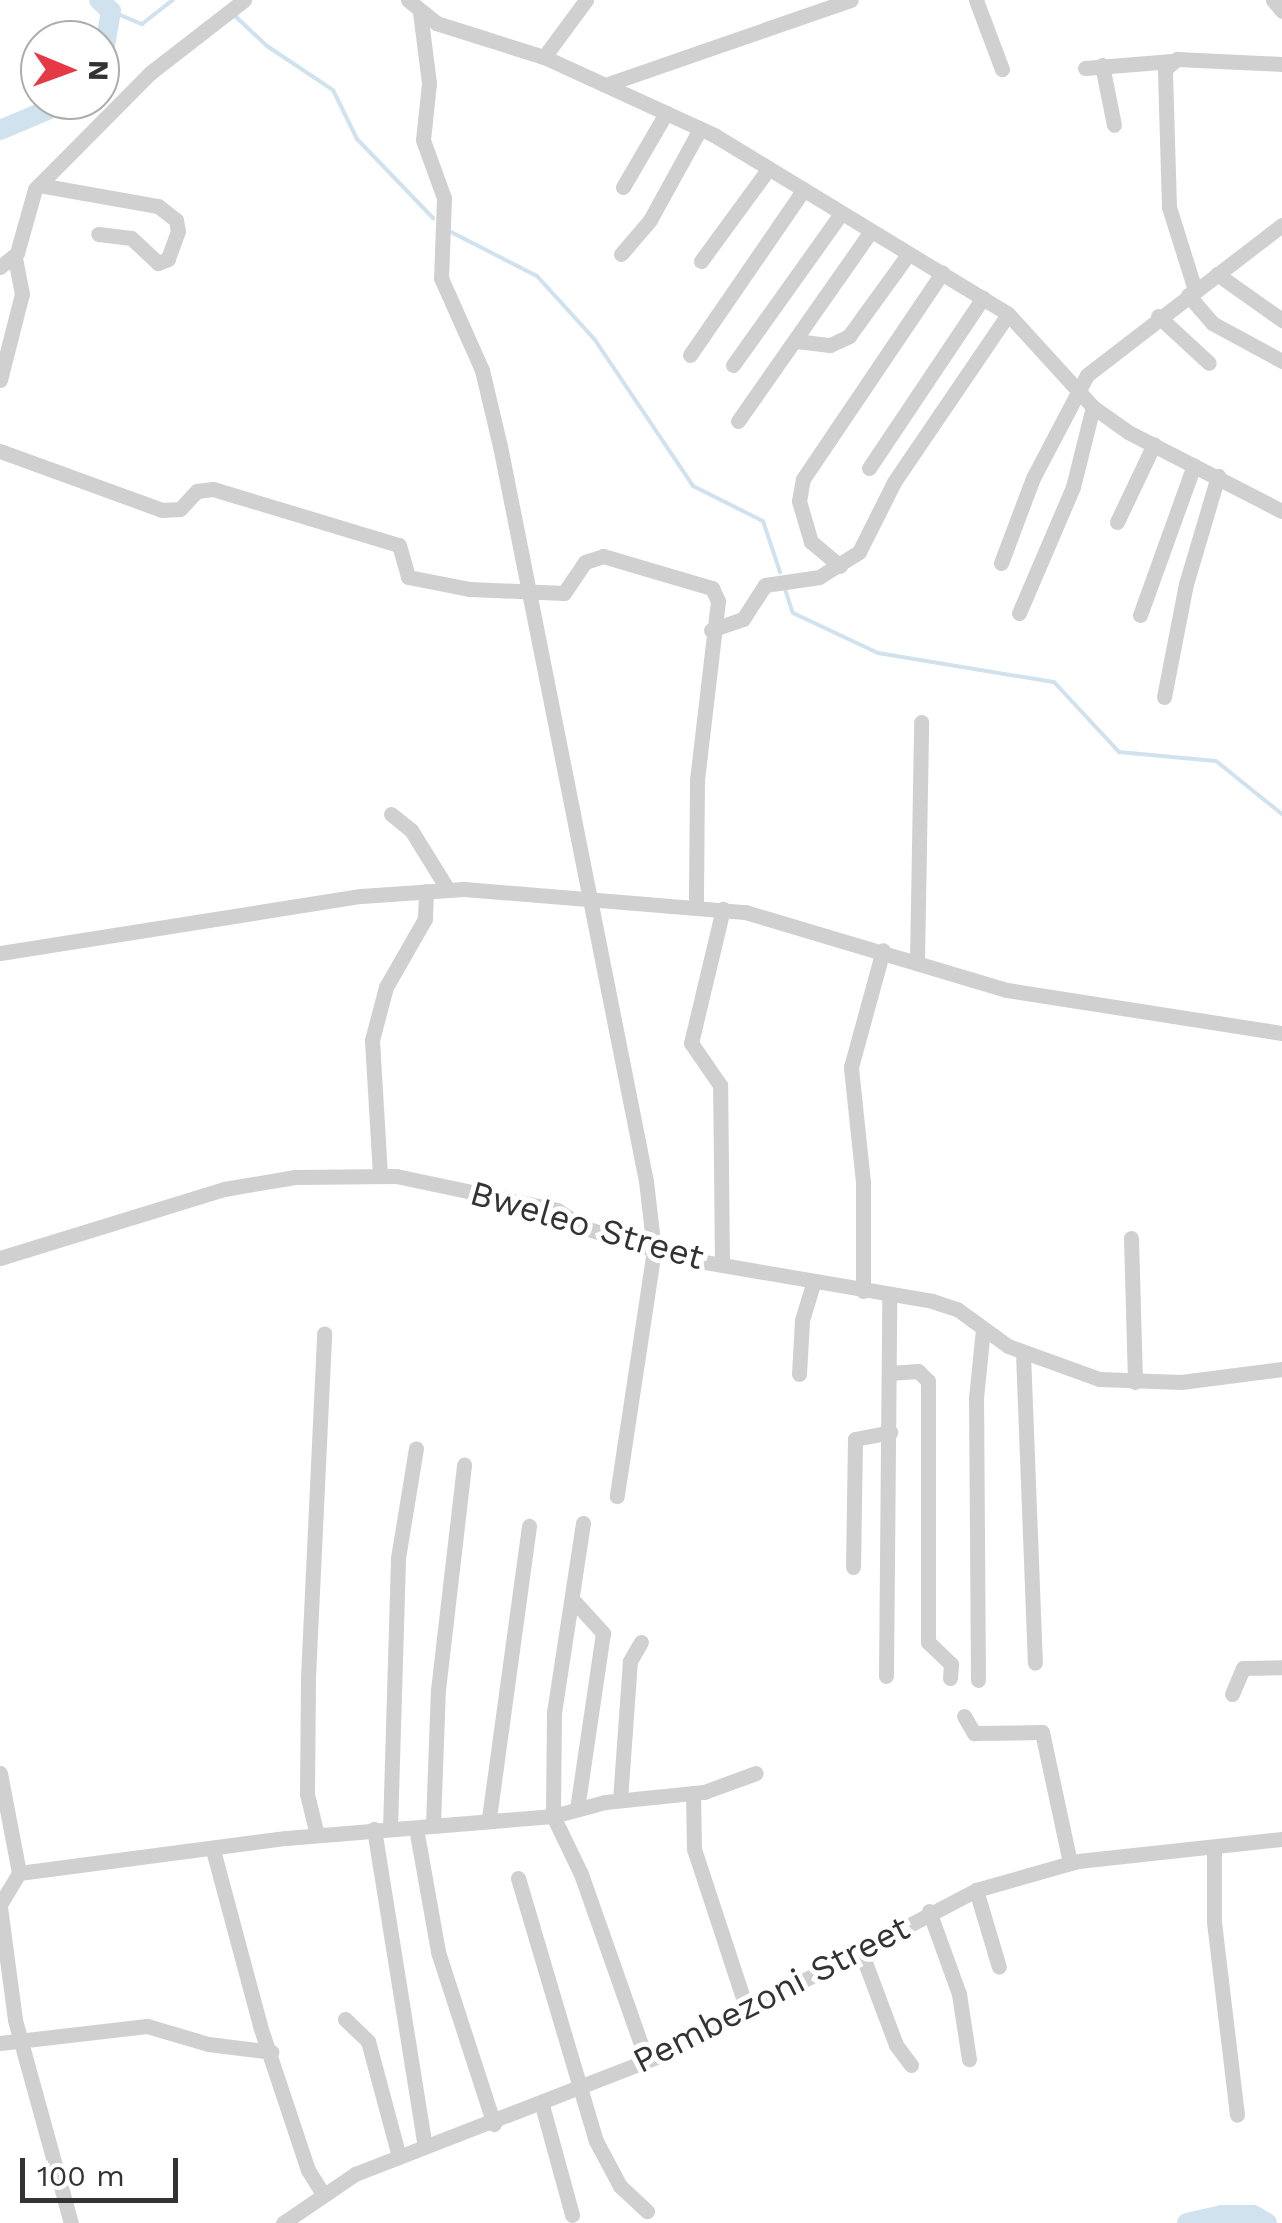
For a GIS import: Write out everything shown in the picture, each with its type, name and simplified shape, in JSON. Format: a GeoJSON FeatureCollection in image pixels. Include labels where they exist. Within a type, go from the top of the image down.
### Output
{"type":"FeatureCollection","features":[{"type":"Feature","properties":{"kind":"street"},"geometry":{"type":"LineString","coordinates":[[408,0],[420,12],[480,41],[544,57],[700,129],[769,168],[868,235],[942,273],[1008,314],[1093,407],[1154,444],[1282,511]]}},
{"type":"Feature","properties":{"kind":"street"},"geometry":{"type":"LineString","coordinates":[[544,57],[586,0]]}},
{"type":"Feature","properties":{"kind":"street"},"geometry":{"type":"LineString","coordinates":[[605,85],[851,0]]}},
{"type":"Feature","properties":{"kind":"street"},"geometry":{"type":"LineString","coordinates":[[976,0],[1002,68]]}},
{"type":"Feature","properties":{"kind":"street"},"geometry":{"type":"LineString","coordinates":[[1273,0],[1282,11]]}},
{"type":"Feature","properties":{"kind":"street"},"geometry":{"type":"LineString","coordinates":[[0,380],[22,294],[15,257],[39,185],[150,72],[235,7]]}},
{"type":"Feature","properties":{"kind":"street"},"geometry":{"type":"LineString","coordinates":[[420,12],[430,83],[424,140],[444,198],[441,278],[482,370],[633,1111],[654,1250],[618,1496]]}},
{"type":"Feature","properties":{"kind":"street"},"geometry":{"type":"LineString","coordinates":[[1114,126],[1094,67],[1172,60],[1282,64]]}},
{"type":"Feature","properties":{"kind":"street"},"geometry":{"type":"LineString","coordinates":[[1172,60],[1164,84],[1169,207],[1191,293],[1212,322],[1282,361]]}},
{"type":"Feature","properties":{"kind":"street"},"geometry":{"type":"LineString","coordinates":[[623,188],[666,113]]}},
{"type":"Feature","properties":{"kind":"street"},"geometry":{"type":"LineString","coordinates":[[621,254],[650,220],[700,129]]}},
{"type":"Feature","properties":{"kind":"street"},"geometry":{"type":"LineString","coordinates":[[701,261],[769,168]]}},
{"type":"Feature","properties":{"kind":"street"},"geometry":{"type":"LineString","coordinates":[[39,185],[158,206],[176,220],[178,231],[168,258],[158,264],[131,238],[98,234]]}},
{"type":"Feature","properties":{"kind":"street"},"geometry":{"type":"LineString","coordinates":[[690,355],[804,190]]}},
{"type":"Feature","properties":{"kind":"street"},"geometry":{"type":"LineString","coordinates":[[733,365],[840,215]]}},
{"type":"Feature","properties":{"kind":"street"},"geometry":{"type":"LineString","coordinates":[[1001,563],[1077,388],[1096,365],[1282,225]]}},
{"type":"Feature","properties":{"kind":"street"},"geometry":{"type":"LineString","coordinates":[[738,421],[868,235]]}},
{"type":"Feature","properties":{"kind":"street"},"geometry":{"type":"LineString","coordinates":[[796,341],[830,345],[848,336],[906,256]]}},
{"type":"Feature","properties":{"kind":"street"},"geometry":{"type":"LineString","coordinates":[[0,268],[15,257]]}},
{"type":"Feature","properties":{"kind":"street"},"geometry":{"type":"LineString","coordinates":[[840,566],[811,542],[798,501],[803,478],[942,273]]}},
{"type":"Feature","properties":{"kind":"street"},"geometry":{"type":"LineString","coordinates":[[1217,274],[1282,320]]}},
{"type":"Feature","properties":{"kind":"street"},"geometry":{"type":"LineString","coordinates":[[869,468],[983,298]]}},
{"type":"Feature","properties":{"kind":"street"},"geometry":{"type":"LineString","coordinates":[[710,630],[743,619],[765,585],[819,577],[858,552],[894,482],[1008,314]]}},
{"type":"Feature","properties":{"kind":"street"},"geometry":{"type":"LineString","coordinates":[[1158,316],[1209,363]]}},
{"type":"Feature","properties":{"kind":"street"},"geometry":{"type":"LineString","coordinates":[[1018,613],[1073,487],[1093,407]]}},
{"type":"Feature","properties":{"kind":"street"},"geometry":{"type":"LineString","coordinates":[[1117,522],[1154,444]]}},
{"type":"Feature","properties":{"kind":"street"},"geometry":{"type":"LineString","coordinates":[[0,452],[162,510],[180,509],[197,492],[213,489],[399,545],[408,577],[526,594],[564,593],[585,562],[615,558],[712,588],[718,601],[710,630],[696,809],[696,905]]}},
{"type":"Feature","properties":{"kind":"street"},"geometry":{"type":"LineString","coordinates":[[1140,616],[1194,464]]}},
{"type":"Feature","properties":{"kind":"street"},"geometry":{"type":"LineString","coordinates":[[1164,697],[1186,584],[1218,476]]}},
{"type":"Feature","properties":{"kind":"street"},"geometry":{"type":"LineString","coordinates":[[917,961],[921,722]]}},
{"type":"Feature","properties":{"kind":"street"},"geometry":{"type":"LineString","coordinates":[[391,814],[412,830],[448,890]]}},
{"type":"Feature","properties":{"kind":"street"},"geometry":{"type":"LineString","coordinates":[[0,954],[198,919],[426,891],[588,898],[723,910],[883,950],[1007,990],[1282,1033]]}},
{"type":"Feature","properties":{"kind":"street"},"geometry":{"type":"LineString","coordinates":[[380,1175],[372,1040],[386,987],[424,919],[426,891]]}},
{"type":"Feature","properties":{"kind":"street"},"geometry":{"type":"LineString","coordinates":[[722,1263],[720,1086],[691,1042],[723,910]]}},
{"type":"Feature","properties":{"kind":"street"},"geometry":{"type":"LineString","coordinates":[[863,1291],[862,1182],[851,1067],[883,950]]}},
{"type":"Feature","properties":{"kind":"street","name":"Bweleo Street"},"geometry":{"type":"LineString","coordinates":[[0,1258],[224,1189],[295,1177],[380,1175],[557,1210],[585,1228],[654,1250],[813,1283],[945,1304],[1023,1353],[1100,1379],[1135,1382],[1282,1369]]}},
{"type":"Feature","properties":{"kind":"street"},"geometry":{"type":"LineString","coordinates":[[1131,1238],[1135,1382]]}},
{"type":"Feature","properties":{"kind":"street"},"geometry":{"type":"LineString","coordinates":[[798,1374],[802,1320],[813,1283]]}},
{"type":"Feature","properties":{"kind":"street"},"geometry":{"type":"LineString","coordinates":[[886,1676],[889,1296]]}},
{"type":"Feature","properties":{"kind":"street"},"geometry":{"type":"LineString","coordinates":[[978,1680],[976,1398],[983,1329]]}},
{"type":"Feature","properties":{"kind":"street"},"geometry":{"type":"LineString","coordinates":[[316,1835],[308,1794],[308,1692],[324,1333]]}},
{"type":"Feature","properties":{"kind":"street"},"geometry":{"type":"LineString","coordinates":[[1023,1353],[1035,1663]]}},
{"type":"Feature","properties":{"kind":"street"},"geometry":{"type":"LineString","coordinates":[[890,1373],[918,1370],[928,1381],[928,1642],[951,1664],[950,1678]]}},
{"type":"Feature","properties":{"kind":"street"},"geometry":{"type":"LineString","coordinates":[[852,1567],[854,1440],[890,1432]]}},
{"type":"Feature","properties":{"kind":"street"},"geometry":{"type":"LineString","coordinates":[[416,1448],[398,1558],[382,1829],[425,2146]]}},
{"type":"Feature","properties":{"kind":"street"},"geometry":{"type":"LineString","coordinates":[[433,1824],[440,1672],[464,1464]]}},
{"type":"Feature","properties":{"kind":"street"},"geometry":{"type":"LineString","coordinates":[[583,1523],[554,1713],[553,1816],[582,1874],[647,2061]]}},
{"type":"Feature","properties":{"kind":"street"},"geometry":{"type":"LineString","coordinates":[[489,1818],[529,1526]]}},
{"type":"Feature","properties":{"kind":"street"},"geometry":{"type":"LineString","coordinates":[[573,1600],[603,1633],[577,1809]]}},
{"type":"Feature","properties":{"kind":"street"},"geometry":{"type":"LineString","coordinates":[[620,1800],[630,1662],[641,1642]]}},
{"type":"Feature","properties":{"kind":"street"},"geometry":{"type":"LineString","coordinates":[[1232,1694],[1242,1668],[1282,1667]]}},
{"type":"Feature","properties":{"kind":"street"},"geometry":{"type":"LineString","coordinates":[[964,1716],[974,1734],[1042,1732],[1070,1864]]}},
{"type":"Feature","properties":{"kind":"street"},"geometry":{"type":"LineString","coordinates":[[0,1772],[10,1877],[0,1906],[20,2042],[71,2223]]}},
{"type":"Feature","properties":{"kind":"street"},"geometry":{"type":"LineString","coordinates":[[10,1877],[316,1835],[489,1818],[553,1816],[620,1800],[693,1793],[756,1774]]}},
{"type":"Feature","properties":{"kind":"street"},"geometry":{"type":"LineString","coordinates":[[693,1793],[694,1849],[746,2006]]}},
{"type":"Feature","properties":{"kind":"street"},"geometry":{"type":"LineString","coordinates":[[416,1828],[438,1952],[468,2061],[494,2124]]}},
{"type":"Feature","properties":{"kind":"street","name":"Pembezoni Street"},"geometry":{"type":"LineString","coordinates":[[284,2223],[322,2194],[399,2157],[494,2124],[647,2061],[746,2006],[976,1890],[1070,1864],[1282,1839]]}},
{"type":"Feature","properties":{"kind":"street"},"geometry":{"type":"LineString","coordinates":[[1214,1847],[1214,1922],[1236,2115]]}},
{"type":"Feature","properties":{"kind":"street"},"geometry":{"type":"LineString","coordinates":[[213,1850],[308,2170],[322,2194]]}},
{"type":"Feature","properties":{"kind":"street"},"geometry":{"type":"LineString","coordinates":[[518,1878],[577,2090],[608,2168],[648,2210]]}},
{"type":"Feature","properties":{"kind":"street"},"geometry":{"type":"LineString","coordinates":[[976,1890],[999,1967]]}},
{"type":"Feature","properties":{"kind":"street"},"geometry":{"type":"LineString","coordinates":[[929,1911],[960,1994],[969,2059]]}},
{"type":"Feature","properties":{"kind":"street"},"geometry":{"type":"LineString","coordinates":[[860,1949],[896,2045],[911,2065]]}},
{"type":"Feature","properties":{"kind":"street"},"geometry":{"type":"LineString","coordinates":[[345,2019],[368,2041],[399,2157]]}},
{"type":"Feature","properties":{"kind":"street"},"geometry":{"type":"LineString","coordinates":[[0,2044],[148,2026],[208,2044],[272,2052]]}},
{"type":"Feature","properties":{"kind":"street"},"geometry":{"type":"LineString","coordinates":[[542,2105],[572,2214]]}},
{"type":"Feature","properties":{"kind":"waterway"},"geometry":{"type":"LineString","coordinates":[[99,0],[111,11],[109,20]]}},
{"type":"Feature","properties":{"kind":"waterway"},"geometry":{"type":"LineString","coordinates":[[111,11],[142,24],[173,0]]}},
{"type":"Feature","properties":{"kind":"waterway"},"geometry":{"type":"LineString","coordinates":[[233,14],[267,46],[333,90],[357,139],[433,218]]}},
{"type":"Feature","properties":{"kind":"waterway"},"geometry":{"type":"LineString","coordinates":[[0,130],[24,120]]}},
{"type":"Feature","properties":{"kind":"waterway"},"geometry":{"type":"LineString","coordinates":[[449,231],[537,276],[595,340],[693,486],[763,521],[780,572]]}},
{"type":"Feature","properties":{"kind":"waterway"},"geometry":{"type":"LineString","coordinates":[[785,589],[793,613],[878,653],[1054,682],[1119,752],[1216,761],[1282,814]]}},
{"type":"Feature","properties":{"kind":"waterway"},"geometry":{"type":"LineString","coordinates":[[1187,2223],[1222,2215],[1253,2215],[1267,2223]]}}]}
